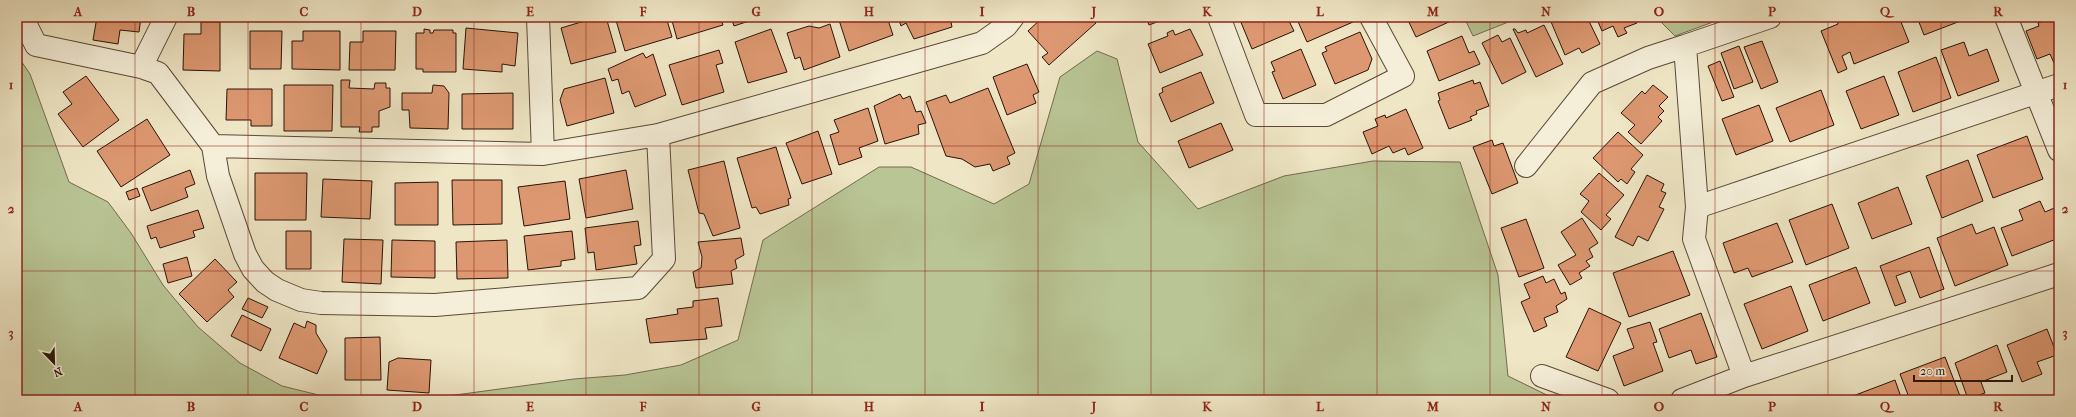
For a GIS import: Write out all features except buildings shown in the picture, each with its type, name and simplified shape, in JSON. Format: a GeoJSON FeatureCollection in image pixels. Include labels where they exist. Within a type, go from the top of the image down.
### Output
{"type":"FeatureCollection","features":[{"type":"Feature","properties":{"kind":"street"},"geometry":{"type":"LineString","coordinates":[[22,17],[36,45],[141,67],[158,73],[213,146],[218,176],[245,254],[253,268],[265,282],[302,300],[321,303],[435,305],[638,288],[664,259],[658,135]]}},
{"type":"Feature","properties":{"kind":"street"},"geometry":{"type":"LineString","coordinates":[[141,67],[166,17]]}},
{"type":"Feature","properties":{"kind":"street"},"geometry":{"type":"LineString","coordinates":[[538,17],[543,154]]}},
{"type":"Feature","properties":{"kind":"street"},"geometry":{"type":"LineString","coordinates":[[213,146],[543,154],[658,135],[982,43],[1006,26],[1013,17]]}},
{"type":"Feature","properties":{"kind":"street"},"geometry":{"type":"LineString","coordinates":[[1219,17],[1256,115],[1326,115],[1403,76],[1371,17]]}},
{"type":"Feature","properties":{"kind":"street"},"geometry":{"type":"LineString","coordinates":[[1526,166],[1592,84],[1648,58],[1770,17]]}},
{"type":"Feature","properties":{"kind":"street"},"geometry":{"type":"LineString","coordinates":[[2006,17],[2059,150]]}},
{"type":"Feature","properties":{"kind":"street"},"geometry":{"type":"LineString","coordinates":[[1685,46],[1697,207],[1694,239],[1744,376]]}},
{"type":"Feature","properties":{"kind":"street"},"geometry":{"type":"LineString","coordinates":[[1697,207],[2059,85]]}},
{"type":"Feature","properties":{"kind":"street"},"geometry":{"type":"LineString","coordinates":[[1682,400],[1744,376],[2059,274]]}},
{"type":"Feature","properties":{"kind":"street"},"geometry":{"type":"LineString","coordinates":[[1542,376],[1608,400]]}},
{"type":"Feature","properties":{"kind":"green space"},"geometry":{"type":"Polygon","coordinates":[[[1464,17],[1521,17],[1473,36],[1464,17]]]}},
{"type":"Feature","properties":{"kind":"green space"},"geometry":{"type":"Polygon","coordinates":[[[1656,17],[1711,17],[1713,22],[1675,36],[1656,17]]]}},
{"type":"Feature","properties":{"kind":"green space"},"geometry":{"type":"Polygon","coordinates":[[[1097,51],[1117,59],[1138,142],[1198,209],[1284,176],[1373,161],[1460,162],[1498,275],[1508,376],[1557,400],[418,400],[574,379],[625,375],[681,365],[738,340],[763,240],[879,167],[911,167],[994,204],[1029,184],[1060,77],[1097,51]]]}},
{"type":"Feature","properties":{"kind":"green space"},"geometry":{"type":"Polygon","coordinates":[[[17,55],[30,74],[69,182],[108,202],[131,233],[163,285],[198,327],[240,363],[282,386],[339,400],[17,400],[17,55]]]}}]}
